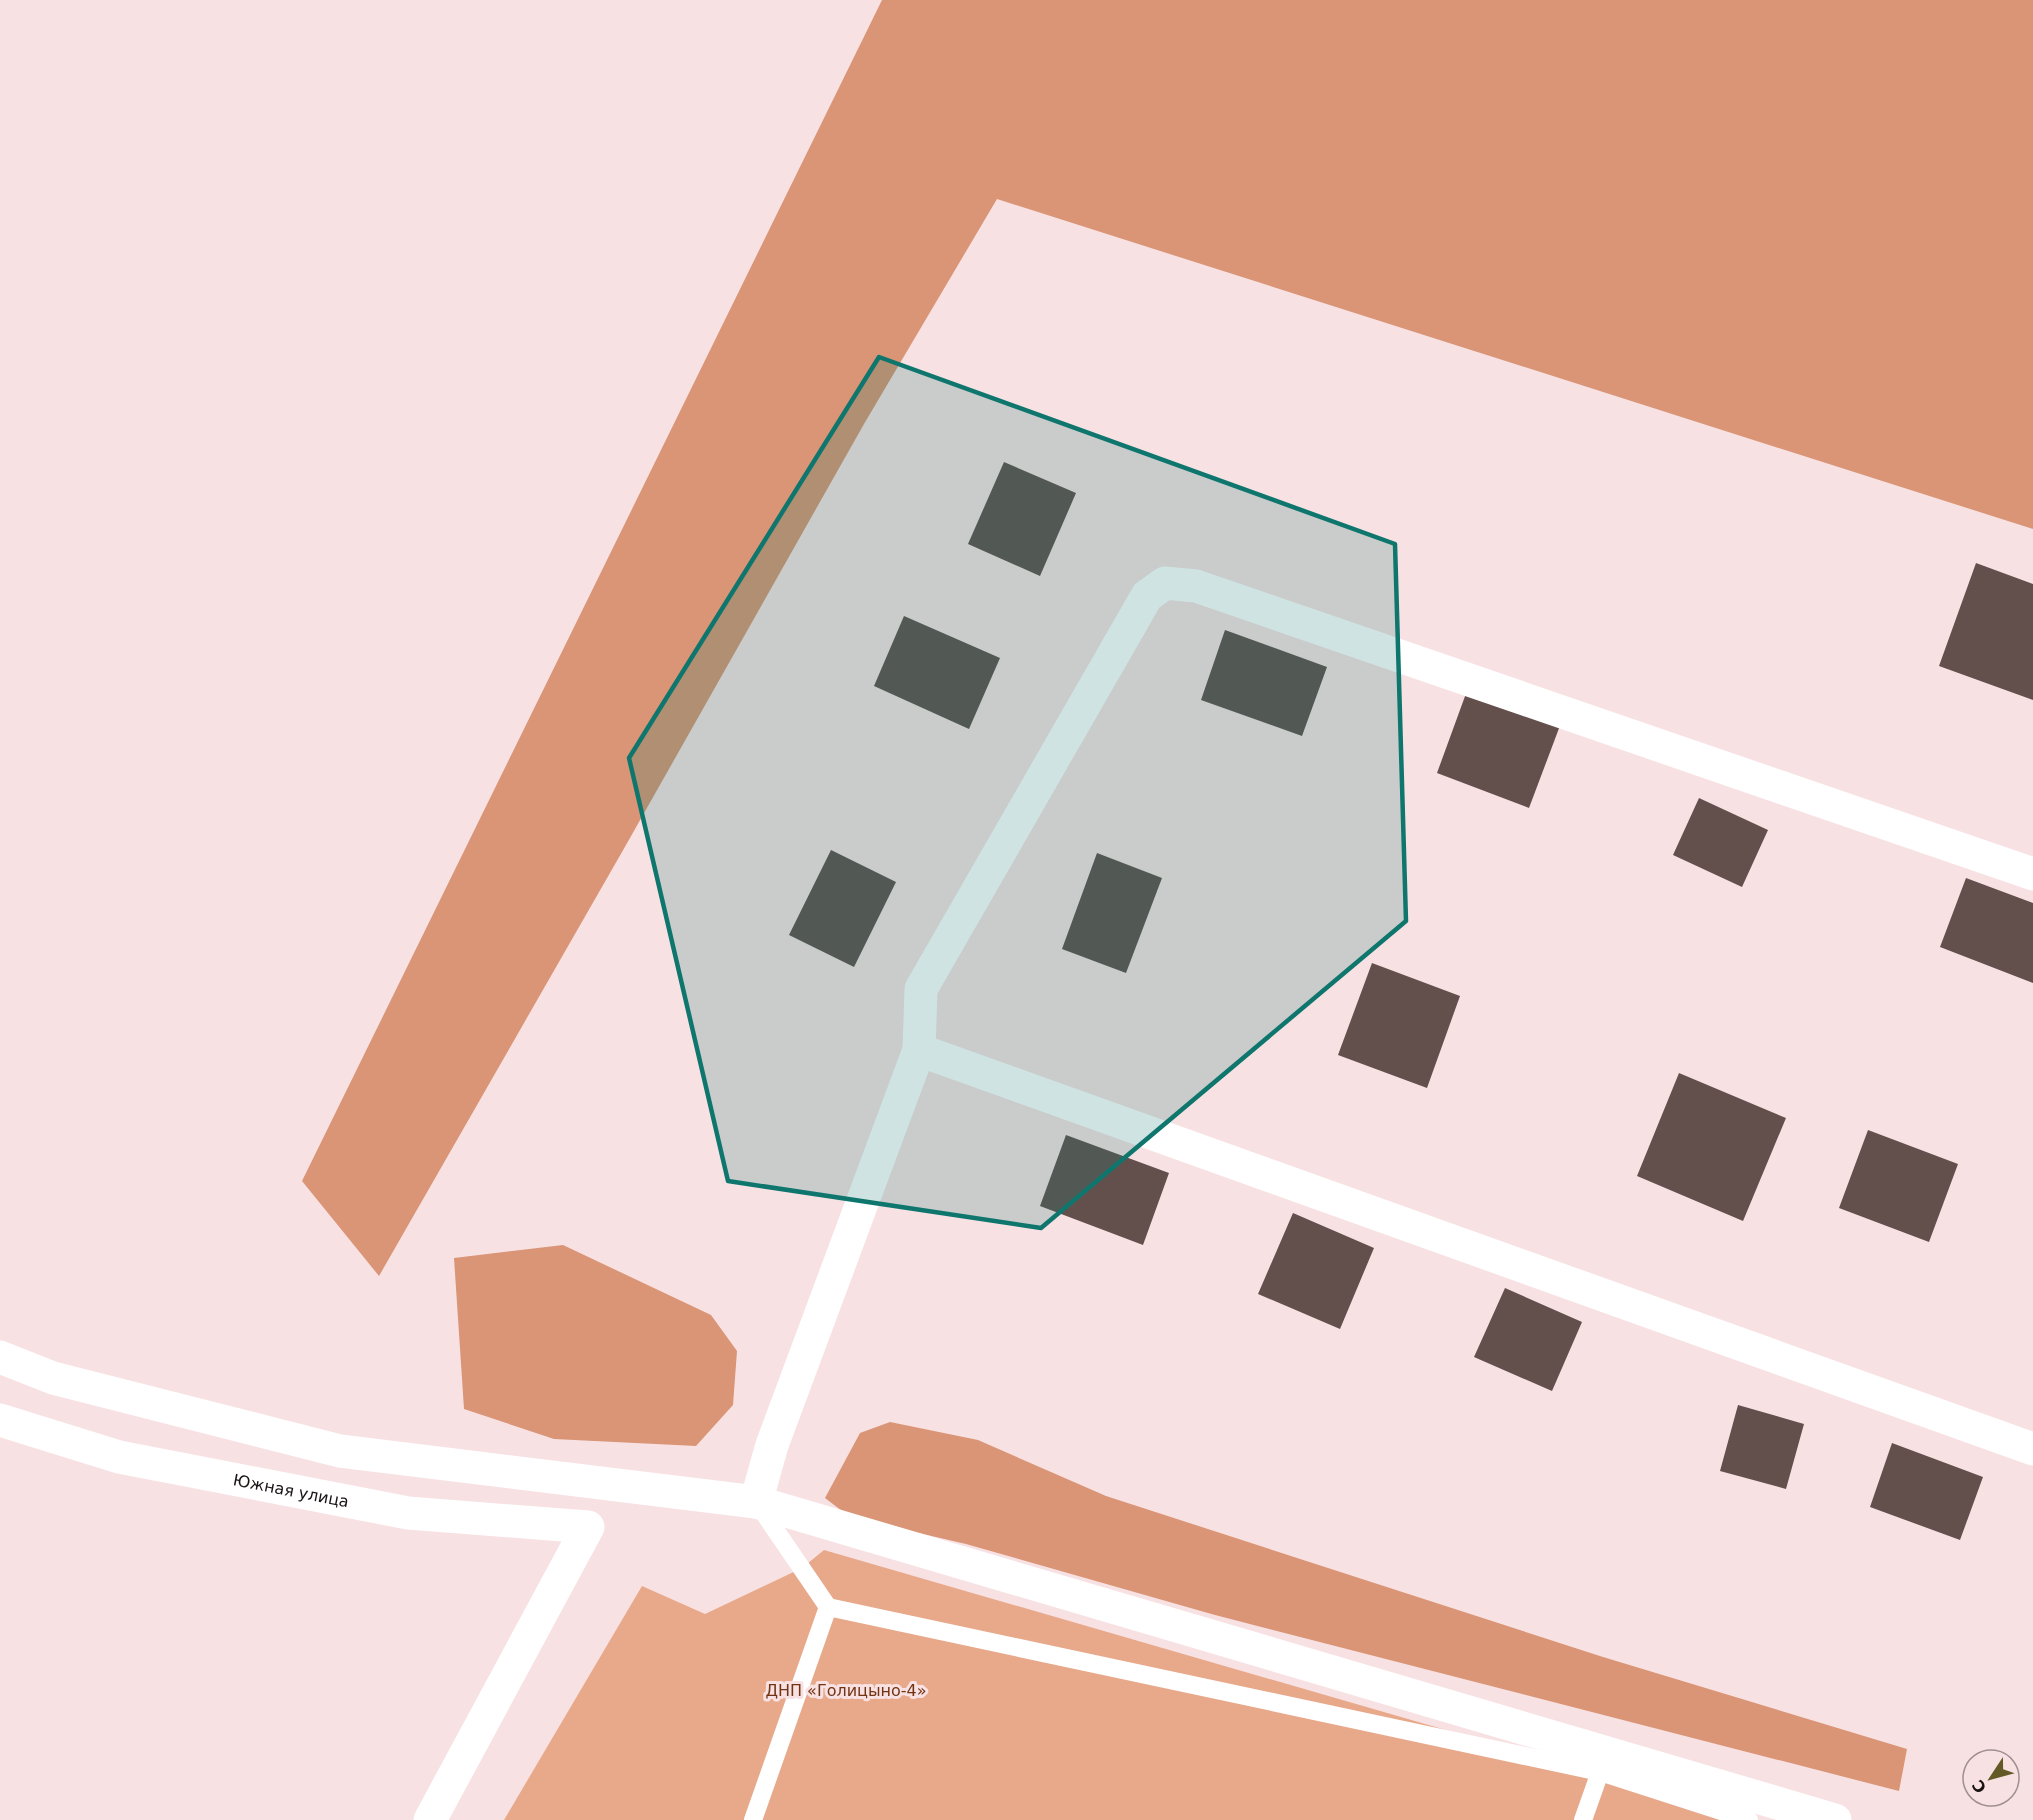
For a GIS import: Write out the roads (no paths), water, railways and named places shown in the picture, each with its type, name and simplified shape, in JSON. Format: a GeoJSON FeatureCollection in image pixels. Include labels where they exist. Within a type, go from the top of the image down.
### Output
{"type":"FeatureCollection","features":[{"type":"Feature","properties":{"kind":"street"},"geometry":{"type":"LineString","coordinates":[[756,1502],[772,1445],[919,1050],[921,988],[1148,596],[1165,583],[1196,586],[2033,874]]}},
{"type":"Feature","properties":{"kind":"street"},"geometry":{"type":"LineString","coordinates":[[919,1050],[2033,1449]]}},
{"type":"Feature","properties":{"kind":"street"},"geometry":{"type":"LineString","coordinates":[[0,1357],[53,1378],[340,1451],[756,1502],[1835,1820]]}},
{"type":"Feature","properties":{"kind":"street","name":"Южная улица"},"geometry":{"type":"LineString","coordinates":[[0,1420],[119,1457],[408,1513],[588,1527],[430,1820]]}},
{"type":"Feature","properties":{"kind":"lane"},"geometry":{"type":"LineString","coordinates":[[756,1502],[828,1606],[1600,1772],[1749,1820]]}},
{"type":"Feature","properties":{"kind":"lane"},"geometry":{"type":"LineString","coordinates":[[753,1820],[828,1606]]}},
{"type":"Feature","properties":{"kind":"lane"},"geometry":{"type":"LineString","coordinates":[[1583,1820],[1600,1772]]}},
{"type":"Feature","properties":{"kind":"park label","name":"ДНП «Голицыно-4»"},"geometry":{"type":"Point","coordinates":[846,1690]}}]}
